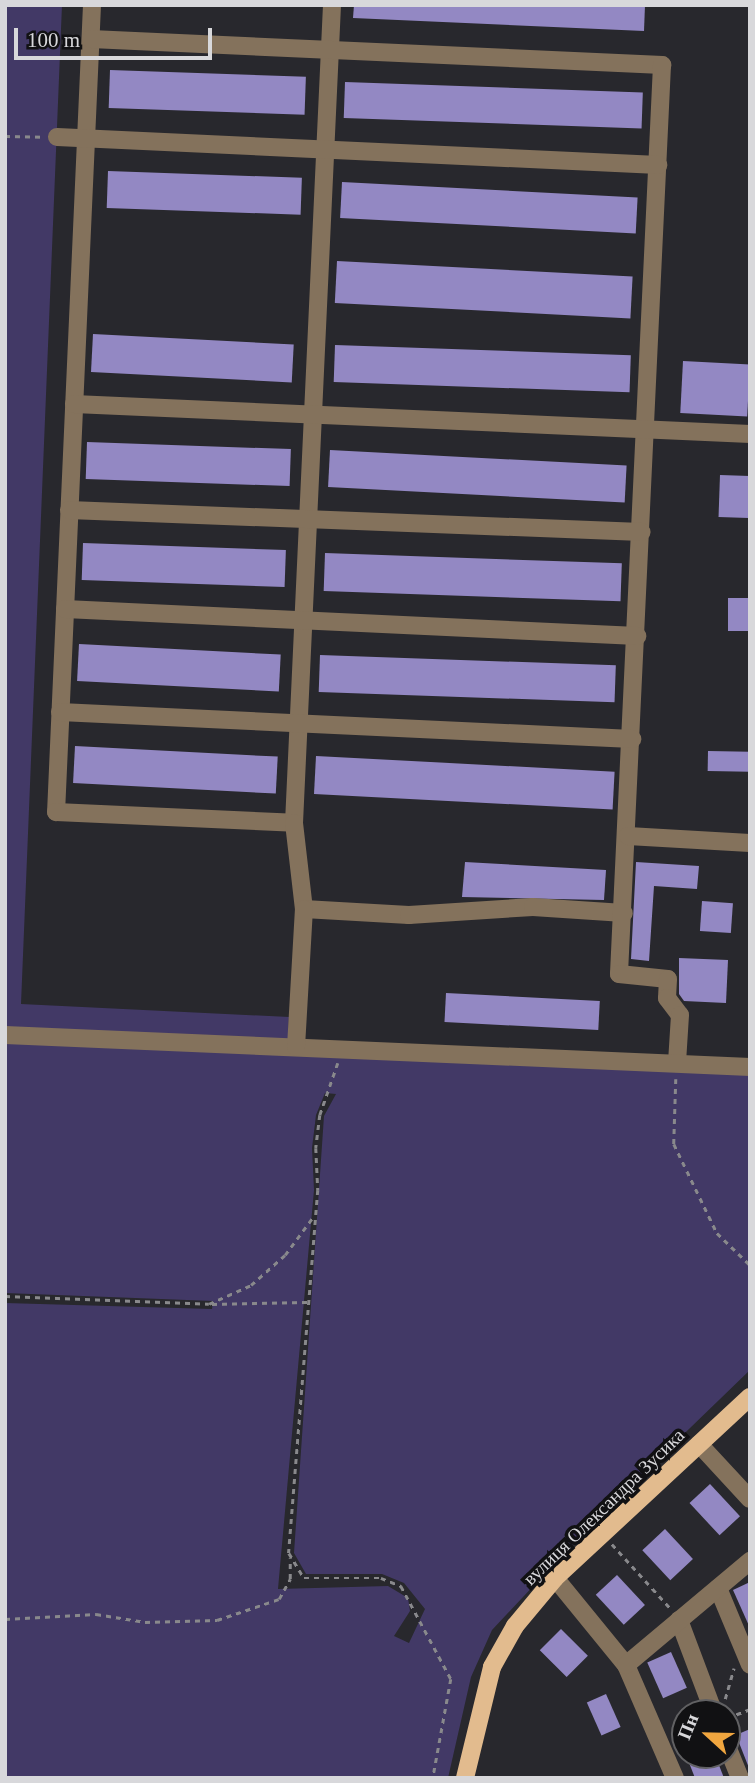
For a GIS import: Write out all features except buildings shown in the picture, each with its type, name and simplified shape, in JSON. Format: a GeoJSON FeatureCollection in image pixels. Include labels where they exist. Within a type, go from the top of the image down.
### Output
{"type":"FeatureCollection","features":[{"type":"Feature","properties":{"kind":"main road","name":"вулиця Олександра Зусика"},"geometry":{"type":"LineString","coordinates":[[465,1778],[492,1667],[515,1626],[555,1578],[750,1397]]}},
{"type":"Feature","properties":{"kind":"street"},"geometry":{"type":"LineString","coordinates":[[92,5],[55,813],[294,823]]}},
{"type":"Feature","properties":{"kind":"street"},"geometry":{"type":"LineString","coordinates":[[296,1047],[304,909],[294,823],[332,5]]}},
{"type":"Feature","properties":{"kind":"street"},"geometry":{"type":"LineString","coordinates":[[91,38],[662,65],[620,974],[668,979],[667,998],[680,1015],[677,1063]]}},
{"type":"Feature","properties":{"kind":"street"},"geometry":{"type":"LineString","coordinates":[[57,137],[658,164]]}},
{"type":"Feature","properties":{"kind":"street"},"geometry":{"type":"LineString","coordinates":[[74,404],[315,412],[750,434]]}},
{"type":"Feature","properties":{"kind":"street"},"geometry":{"type":"LineString","coordinates":[[69,510],[642,532]]}},
{"type":"Feature","properties":{"kind":"street"},"geometry":{"type":"LineString","coordinates":[[65,609],[637,636]]}},
{"type":"Feature","properties":{"kind":"street"},"geometry":{"type":"LineString","coordinates":[[60,712],[632,739]]}},
{"type":"Feature","properties":{"kind":"street"},"geometry":{"type":"LineString","coordinates":[[628,836],[750,843]]}},
{"type":"Feature","properties":{"kind":"street"},"geometry":{"type":"LineString","coordinates":[[304,909],[409,915],[533,907],[624,913]]}},
{"type":"Feature","properties":{"kind":"street"},"geometry":{"type":"LineString","coordinates":[[5,1035],[750,1066]]}},
{"type":"Feature","properties":{"kind":"street"},"geometry":{"type":"LineString","coordinates":[[699,1444],[750,1499]]}},
{"type":"Feature","properties":{"kind":"street"},"geometry":{"type":"LineString","coordinates":[[626,1665],[750,1561]]}},
{"type":"Feature","properties":{"kind":"street"},"geometry":{"type":"LineString","coordinates":[[555,1578],[626,1665],[675,1778]]}},
{"type":"Feature","properties":{"kind":"street"},"geometry":{"type":"LineString","coordinates":[[718,1588],[750,1665]]}},
{"type":"Feature","properties":{"kind":"street"},"geometry":{"type":"LineString","coordinates":[[679,1620],[715,1699]]}},
{"type":"Feature","properties":{"kind":"path"},"geometry":{"type":"LineString","coordinates":[[5,136],[57,137]]}},
{"type":"Feature","properties":{"kind":"path"},"geometry":{"type":"LineString","coordinates":[[5,1619],[96,1614],[145,1622],[217,1620],[279,1599],[290,1579],[289,1553],[313,1217],[318,1190],[320,1115],[341,1049]]}},
{"type":"Feature","properties":{"kind":"path"},"geometry":{"type":"LineString","coordinates":[[677,1063],[674,1144],[717,1233],[750,1265]]}},
{"type":"Feature","properties":{"kind":"path"},"geometry":{"type":"LineString","coordinates":[[209,1304],[251,1286],[285,1255],[313,1217]]}},
{"type":"Feature","properties":{"kind":"path"},"geometry":{"type":"LineString","coordinates":[[5,1296],[209,1304],[308,1302]]}},
{"type":"Feature","properties":{"kind":"path"},"geometry":{"type":"LineString","coordinates":[[603,1534],[679,1620]]}},
{"type":"Feature","properties":{"kind":"path"},"geometry":{"type":"LineString","coordinates":[[289,1553],[304,1578],[380,1578],[401,1586],[451,1679],[433,1778]]}},
{"type":"Feature","properties":{"kind":"path"},"geometry":{"type":"LineString","coordinates":[[722,1699],[739,1641]]}},
{"type":"Feature","properties":{"kind":"shaded area"},"geometry":{"type":"Polygon","coordinates":[[[5,5],[62,5],[21,1004],[289,1017],[288,1041],[5,1028],[5,5]]]}},
{"type":"Feature","properties":{"kind":"shaded area"},"geometry":{"type":"Polygon","coordinates":[[[5,1039],[750,1074],[750,1370],[598,1517],[492,1630],[471,1677],[448,1778],[5,1778],[5,1303],[212,1309],[213,1301],[5,1293],[5,1039]],[[325,1093],[316,1115],[312,1148],[314,1190],[278,1589],[388,1586],[408,1598],[410,1611],[394,1636],[409,1643],[425,1609],[404,1583],[382,1574],[306,1574],[294,1553],[324,1116],[336,1094],[325,1093]]]}}]}
